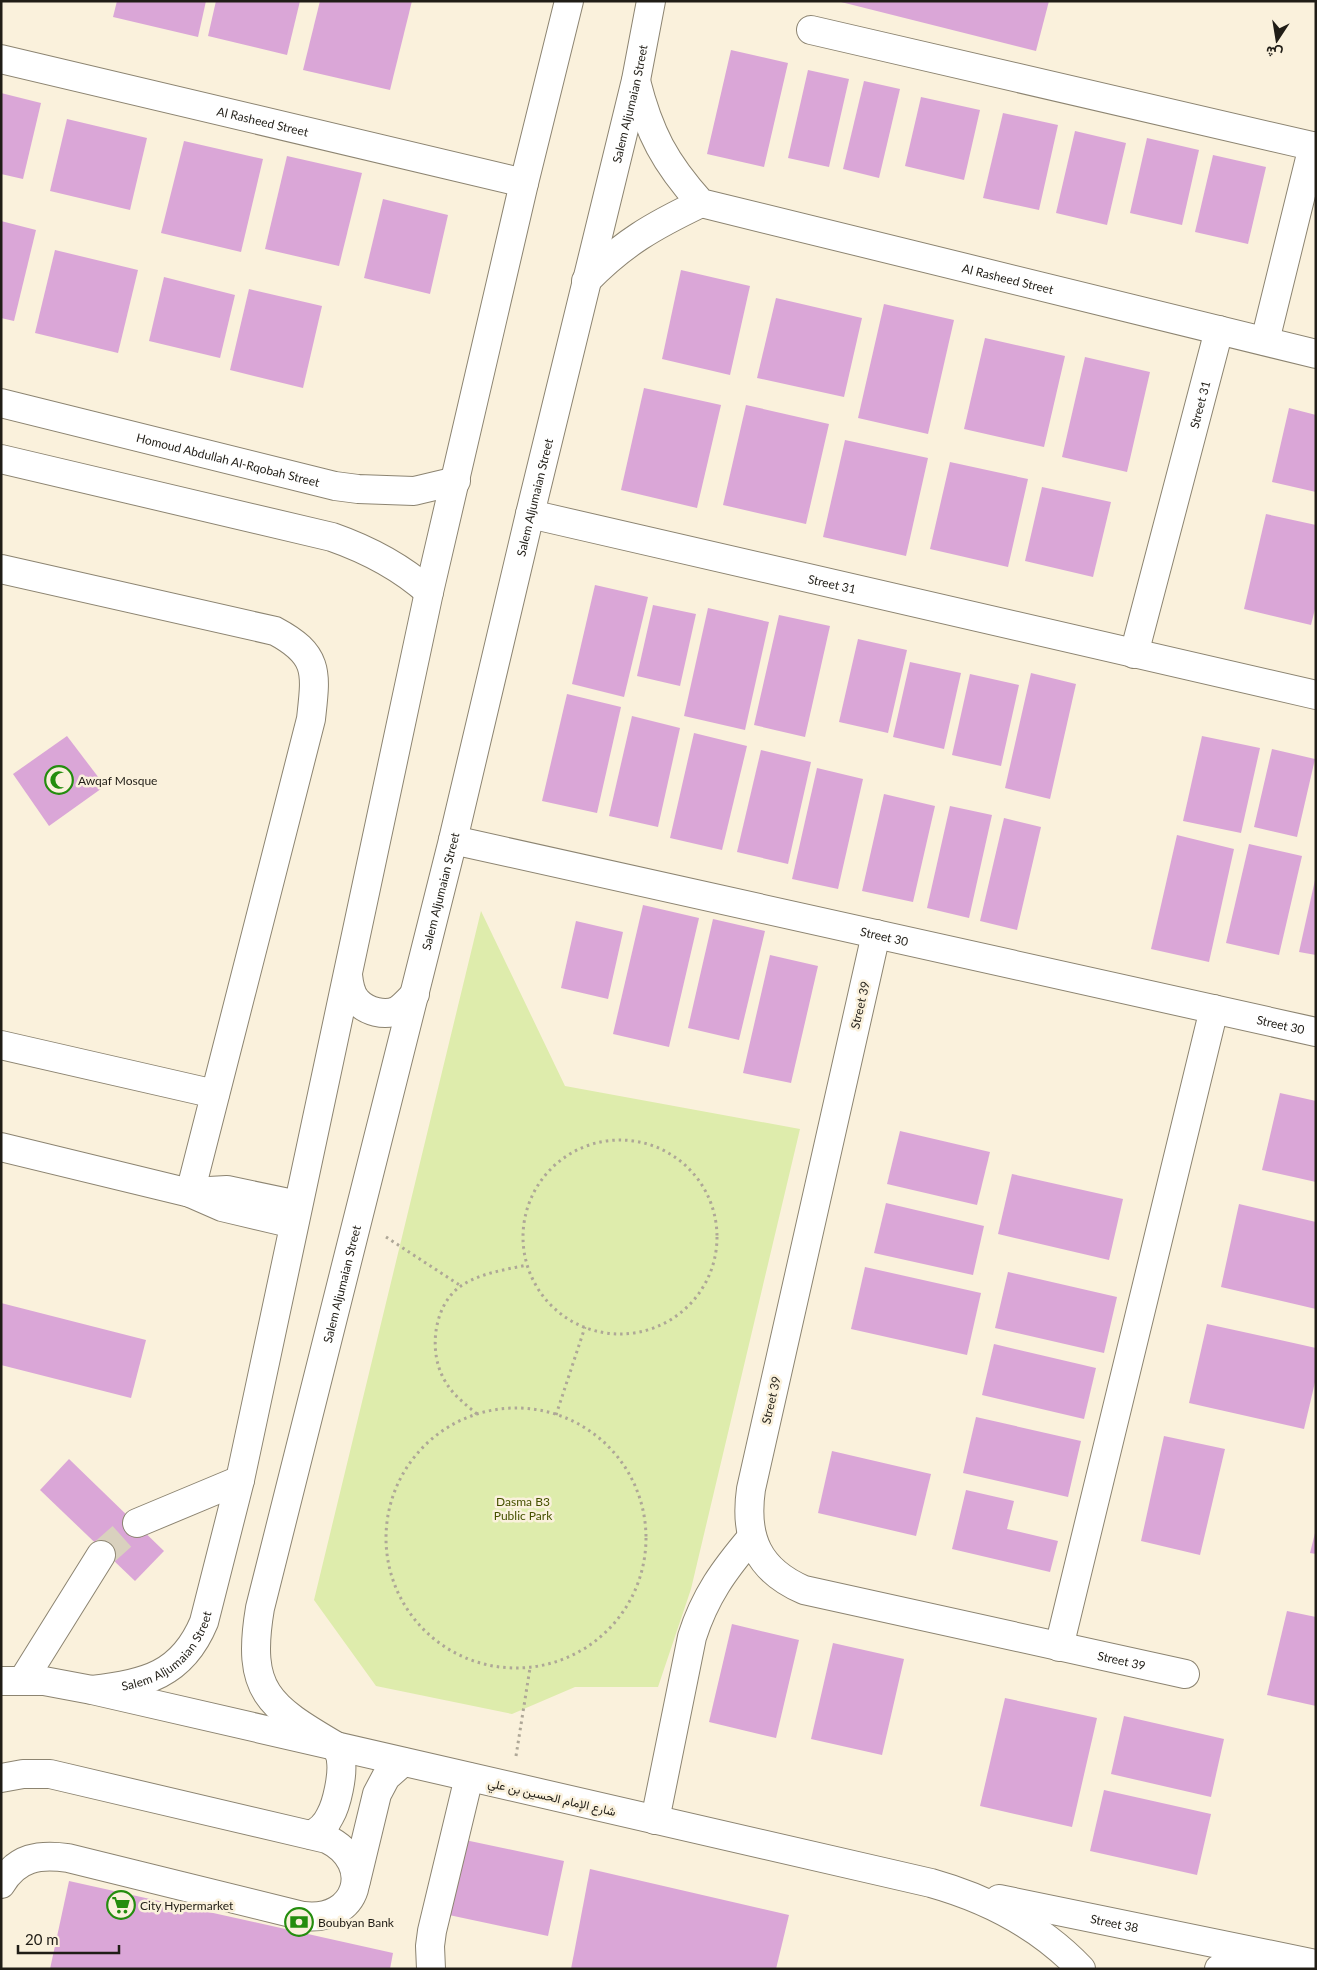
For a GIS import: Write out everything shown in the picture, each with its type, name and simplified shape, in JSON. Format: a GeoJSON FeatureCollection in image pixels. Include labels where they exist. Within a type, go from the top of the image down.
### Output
{"type":"FeatureCollection","features":[{"type":"Feature","properties":{"kind":"street","name":"Salem Aljumaian Street"},"geometry":{"type":"LineString","coordinates":[[92,1690],[120,1687],[148,1680],[175,1664],[193,1644],[204,1622],[240,1480],[429,592],[524,183],[569,1]]}},
{"type":"Feature","properties":{"kind":"street","name":"Salem Aljumaian Street"},"geometry":{"type":"LineString","coordinates":[[336,1746],[290,1717],[266,1692],[259,1678],[256,1664],[255,1646],[260,1608],[454,840],[530,514],[636,80],[651,1]]}},
{"type":"Feature","properties":{"kind":"street"},"geometry":{"type":"LineString","coordinates":[[812,30],[1314,146],[1265,341]]}},
{"type":"Feature","properties":{"kind":"street","name":"Al Rasheed Street"},"geometry":{"type":"LineString","coordinates":[[1,59],[524,183]]}},
{"type":"Feature","properties":{"kind":"street"},"geometry":{"type":"LineString","coordinates":[[586,281],[626,244],[648,230],[701,203],[667,161],[654,138],[644,113],[636,80]]}},
{"type":"Feature","properties":{"kind":"street","name":"Al Rasheed Street"},"geometry":{"type":"LineString","coordinates":[[701,203],[1316,354]]}},
{"type":"Feature","properties":{"kind":"street","name":"Street 31"},"geometry":{"type":"LineString","coordinates":[[1134,654],[1219,330]]}},
{"type":"Feature","properties":{"kind":"street","name":"Homoud Abdullah Al-Rqobah Street"},"geometry":{"type":"LineString","coordinates":[[1,403],[335,486],[366,490],[414,490],[456,481]]}},
{"type":"Feature","properties":{"kind":"street"},"geometry":{"type":"LineString","coordinates":[[1,459],[332,537],[356,545],[397,566],[429,592]]}},
{"type":"Feature","properties":{"kind":"street","name":"Street 31"},"geometry":{"type":"LineString","coordinates":[[530,514],[1316,695]]}},
{"type":"Feature","properties":{"kind":"street"},"geometry":{"type":"LineString","coordinates":[[1,569],[275,631],[294,642],[308,657],[314,672],[311,719],[190,1192]]}},
{"type":"Feature","properties":{"kind":"street","name":"Street 30"},"geometry":{"type":"LineString","coordinates":[[454,840],[1316,1032]]}},
{"type":"Feature","properties":{"kind":"street","name":"Street 39"},"geometry":{"type":"LineString","coordinates":[[876,934],[751,1489],[749,1512],[752,1537],[762,1558],[775,1575],[804,1590],[1185,1674]]}},
{"type":"Feature","properties":{"kind":"street"},"geometry":{"type":"LineString","coordinates":[[348,975],[350,989],[356,1001],[382,1013],[398,1010],[415,994]]}},
{"type":"Feature","properties":{"kind":"street"},"geometry":{"type":"LineString","coordinates":[[1059,1647],[1214,1009]]}},
{"type":"Feature","properties":{"kind":"street"},"geometry":{"type":"LineString","coordinates":[[1,1045],[215,1094]]}},
{"type":"Feature","properties":{"kind":"street"},"geometry":{"type":"LineString","coordinates":[[1,1147],[190,1192],[226,1190],[296,1214]]}},
{"type":"Feature","properties":{"kind":"street"},"geometry":{"type":"LineString","coordinates":[[137,1523],[240,1480]]}},
{"type":"Feature","properties":{"kind":"street"},"geometry":{"type":"LineString","coordinates":[[655,1820],[692,1637],[698,1618],[721,1575],[752,1537]]}},
{"type":"Feature","properties":{"kind":"street"},"geometry":{"type":"LineString","coordinates":[[12,1680],[101,1555]]}},
{"type":"Feature","properties":{"kind":"street","name":"شارع الإمام الحسين بن علي"},"geometry":{"type":"LineString","coordinates":[[12,1680],[44,1681],[92,1690],[950,1888],[984,1901],[1024,1922],[1054,1944],[1080,1969]]}},
{"type":"Feature","properties":{"kind":"street"},"geometry":{"type":"LineString","coordinates":[[310,1835],[326,1824],[334,1807],[341,1776],[342,1760],[336,1746]]}},
{"type":"Feature","properties":{"kind":"street"},"geometry":{"type":"LineString","coordinates":[[1,1884],[14,1867],[30,1858],[49,1855],[68,1858],[303,1916],[317,1918],[332,1914],[343,1906],[352,1894],[377,1794],[386,1777],[403,1762]]}},
{"type":"Feature","properties":{"kind":"street"},"geometry":{"type":"LineString","coordinates":[[1,1778],[23,1774],[50,1774],[327,1839],[340,1845],[349,1855],[356,1881]]}},
{"type":"Feature","properties":{"kind":"street"},"geometry":{"type":"LineString","coordinates":[[431,1969],[432,1931],[469,1778]]}},
{"type":"Feature","properties":{"kind":"street","name":"Street 38"},"geometry":{"type":"LineString","coordinates":[[950,1888],[1279,1958],[1316,1964]]}},
{"type":"Feature","properties":{"kind":"street","name":"Street 38"},"geometry":{"type":"LineString","coordinates":[[1219,1969],[1240,1963],[1279,1958]]}},
{"type":"Feature","properties":{"kind":"path"},"geometry":{"type":"LineString","coordinates":[[612,1140],[634,1140],[655,1146],[675,1156],[692,1170],[704,1188],[713,1208],[717,1229],[717,1251],[711,1272],[701,1291],[687,1308],[670,1321],[650,1329],[628,1334],[606,1333],[585,1327],[569,1320],[555,1309],[533,1282],[523,1244],[523,1222],[529,1202],[540,1182],[549,1171],[571,1153],[591,1144],[612,1140]]}},
{"type":"Feature","properties":{"kind":"path"},"geometry":{"type":"LineString","coordinates":[[358,1219],[461,1286]]}},
{"type":"Feature","properties":{"kind":"path"},"geometry":{"type":"LineString","coordinates":[[477,1414],[455,1396],[444,1379],[438,1361],[434,1335],[440,1315],[452,1293],[461,1286],[489,1273],[527,1265]]}},
{"type":"Feature","properties":{"kind":"path"},"geometry":{"type":"LineString","coordinates":[[556,1415],[585,1327]]}},
{"type":"Feature","properties":{"kind":"path"},"geometry":{"type":"LineString","coordinates":[[503,1409],[530,1409],[556,1415],[583,1427],[606,1445],[625,1467],[638,1494],[646,1522],[646,1552],[639,1581],[627,1607],[608,1630],[585,1649],[558,1661],[530,1668],[500,1667],[472,1661],[445,1648],[422,1629],[404,1606],[392,1579],[386,1550],[386,1521],[394,1492],[407,1466],[426,1444],[450,1426],[477,1414],[503,1409]]}},
{"type":"Feature","properties":{"kind":"path"},"geometry":{"type":"LineString","coordinates":[[510,1787],[530,1668]]}},
{"type":"Feature","properties":{"kind":"green space","name":"Dasma B3 Public Park"},"geometry":{"type":"Polygon","coordinates":[[[481,911],[565,1086],[800,1129],[691,1589],[658,1687],[575,1687],[512,1714],[376,1686],[314,1600],[481,911]]]}},
{"type":"Feature","properties":{"kind":"building"},"geometry":{"type":"Polygon","coordinates":[[[117,1],[206,1],[198,37],[113,17],[117,1]]]}},
{"type":"Feature","properties":{"kind":"building"},"geometry":{"type":"Polygon","coordinates":[[[216,1],[300,1],[287,55],[208,36],[216,1]]]}},
{"type":"Feature","properties":{"kind":"building"},"geometry":{"type":"Polygon","coordinates":[[[320,1],[412,1],[390,90],[303,70],[320,1]]]}},
{"type":"Feature","properties":{"kind":"building"},"geometry":{"type":"Polygon","coordinates":[[[837,1],[1049,1],[1036,51],[837,1]]]}},
{"type":"Feature","properties":{"kind":"building"},"geometry":{"type":"Polygon","coordinates":[[[731,50],[788,63],[764,167],[707,154],[731,50]]]}},
{"type":"Feature","properties":{"kind":"building"},"geometry":{"type":"Polygon","coordinates":[[[808,70],[849,79],[829,167],[788,158],[808,70]]]}},
{"type":"Feature","properties":{"kind":"building"},"geometry":{"type":"Polygon","coordinates":[[[864,81],[900,89],[879,178],[843,169],[864,81]]]}},
{"type":"Feature","properties":{"kind":"building"},"geometry":{"type":"Polygon","coordinates":[[[1,93],[41,103],[23,179],[1,174],[1,93]]]}},
{"type":"Feature","properties":{"kind":"building"},"geometry":{"type":"Polygon","coordinates":[[[921,97],[980,110],[964,180],[905,166],[921,97]]]}},
{"type":"Feature","properties":{"kind":"building"},"geometry":{"type":"Polygon","coordinates":[[[1003,113],[1058,125],[1039,210],[983,198],[1003,113]]]}},
{"type":"Feature","properties":{"kind":"building"},"geometry":{"type":"Polygon","coordinates":[[[67,119],[147,138],[130,210],[50,191],[67,119]]]}},
{"type":"Feature","properties":{"kind":"building"},"geometry":{"type":"Polygon","coordinates":[[[1075,131],[1126,143],[1107,225],[1056,213],[1075,131]]]}},
{"type":"Feature","properties":{"kind":"building"},"geometry":{"type":"Polygon","coordinates":[[[1147,138],[1199,150],[1182,225],[1130,213],[1147,138]]]}},
{"type":"Feature","properties":{"kind":"building"},"geometry":{"type":"Polygon","coordinates":[[[184,141],[263,159],[241,252],[161,233],[184,141]]]}},
{"type":"Feature","properties":{"kind":"building"},"geometry":{"type":"Polygon","coordinates":[[[1213,155],[1266,167],[1248,244],[1195,232],[1213,155]]]}},
{"type":"Feature","properties":{"kind":"building"},"geometry":{"type":"Polygon","coordinates":[[[287,156],[362,173],[339,266],[265,249],[287,156]]]}},
{"type":"Feature","properties":{"kind":"building"},"geometry":{"type":"Polygon","coordinates":[[[383,199],[448,215],[430,294],[364,278],[383,199]]]}},
{"type":"Feature","properties":{"kind":"building"},"geometry":{"type":"Polygon","coordinates":[[[1,221],[36,230],[14,321],[1,318],[1,221]]]}},
{"type":"Feature","properties":{"kind":"building"},"geometry":{"type":"Polygon","coordinates":[[[55,250],[138,270],[118,353],[35,333],[55,250]]]}},
{"type":"Feature","properties":{"kind":"building"},"geometry":{"type":"Polygon","coordinates":[[[681,270],[750,286],[730,375],[662,359],[681,270]]]}},
{"type":"Feature","properties":{"kind":"building"},"geometry":{"type":"Polygon","coordinates":[[[164,277],[235,295],[220,358],[149,341],[164,277]]]}},
{"type":"Feature","properties":{"kind":"building"},"geometry":{"type":"Polygon","coordinates":[[[249,289],[322,306],[303,388],[230,370],[249,289]]]}},
{"type":"Feature","properties":{"kind":"building"},"geometry":{"type":"Polygon","coordinates":[[[776,298],[862,318],[844,397],[757,378],[776,298]]]}},
{"type":"Feature","properties":{"kind":"building"},"geometry":{"type":"Polygon","coordinates":[[[884,304],[954,320],[928,434],[858,418],[884,304]]]}},
{"type":"Feature","properties":{"kind":"building"},"geometry":{"type":"Polygon","coordinates":[[[985,338],[1065,356],[1044,447],[964,429],[985,338]]]}},
{"type":"Feature","properties":{"kind":"building"},"geometry":{"type":"Polygon","coordinates":[[[1085,357],[1150,372],[1127,472],[1062,457],[1085,357]]]}},
{"type":"Feature","properties":{"kind":"building"},"geometry":{"type":"Polygon","coordinates":[[[644,388],[721,405],[697,508],[621,490],[644,388]]]}},
{"type":"Feature","properties":{"kind":"building"},"geometry":{"type":"Polygon","coordinates":[[[746,405],[829,424],[806,524],[723,505],[746,405]]]}},
{"type":"Feature","properties":{"kind":"building"},"geometry":{"type":"Polygon","coordinates":[[[1289,408],[1316,415],[1316,492],[1272,482],[1289,408]]]}},
{"type":"Feature","properties":{"kind":"building"},"geometry":{"type":"Polygon","coordinates":[[[845,440],[928,458],[906,556],[823,537],[845,440]]]}},
{"type":"Feature","properties":{"kind":"building"},"geometry":{"type":"Polygon","coordinates":[[[950,462],[1028,479],[1008,567],[930,549],[950,462]]]}},
{"type":"Feature","properties":{"kind":"building"},"geometry":{"type":"Polygon","coordinates":[[[1042,487],[1111,502],[1093,577],[1025,561],[1042,487]]]}},
{"type":"Feature","properties":{"kind":"building"},"geometry":{"type":"Polygon","coordinates":[[[1266,514],[1316,525],[1316,605],[1311,625],[1244,609],[1266,514]]]}},
{"type":"Feature","properties":{"kind":"building"},"geometry":{"type":"Polygon","coordinates":[[[595,585],[648,597],[624,697],[572,684],[595,585]]]}},
{"type":"Feature","properties":{"kind":"building"},"geometry":{"type":"Polygon","coordinates":[[[653,605],[696,614],[680,686],[637,676],[653,605]]]}},
{"type":"Feature","properties":{"kind":"building"},"geometry":{"type":"Polygon","coordinates":[[[708,608],[769,622],[745,730],[684,716],[708,608]]]}},
{"type":"Feature","properties":{"kind":"building"},"geometry":{"type":"Polygon","coordinates":[[[779,615],[830,626],[805,737],[754,725],[779,615]]]}},
{"type":"Feature","properties":{"kind":"building"},"geometry":{"type":"Polygon","coordinates":[[[858,639],[907,650],[888,733],[839,722],[858,639]]]}},
{"type":"Feature","properties":{"kind":"building"},"geometry":{"type":"Polygon","coordinates":[[[910,662],[961,673],[944,749],[893,737],[910,662]]]}},
{"type":"Feature","properties":{"kind":"building"},"geometry":{"type":"Polygon","coordinates":[[[1031,673],[1076,684],[1050,799],[1005,788],[1031,673]]]}},
{"type":"Feature","properties":{"kind":"building"},"geometry":{"type":"Polygon","coordinates":[[[970,674],[1019,685],[1001,766],[952,755],[970,674]]]}},
{"type":"Feature","properties":{"kind":"building"},"geometry":{"type":"Polygon","coordinates":[[[567,694],[621,707],[597,813],[542,801],[567,694]]]}},
{"type":"Feature","properties":{"kind":"building"},"geometry":{"type":"Polygon","coordinates":[[[632,716],[680,728],[658,827],[609,816],[632,716]]]}},
{"type":"Feature","properties":{"kind":"building"},"geometry":{"type":"Polygon","coordinates":[[[694,733],[747,746],[722,850],[670,838],[694,733]]]}},
{"type":"Feature","properties":{"kind":"building","name":"Awqaf Mosque"},"geometry":{"type":"Polygon","coordinates":[[[67,736],[105,786],[49,826],[13,774],[67,736]]]}},
{"type":"Feature","properties":{"kind":"building"},"geometry":{"type":"Polygon","coordinates":[[[1202,736],[1260,748],[1241,833],[1183,821],[1202,736]]]}},
{"type":"Feature","properties":{"kind":"building"},"geometry":{"type":"Polygon","coordinates":[[[1272,749],[1315,759],[1297,837],[1254,827],[1272,749]]]}},
{"type":"Feature","properties":{"kind":"building"},"geometry":{"type":"Polygon","coordinates":[[[761,750],[811,762],[788,864],[737,852],[761,750]]]}},
{"type":"Feature","properties":{"kind":"building"},"geometry":{"type":"Polygon","coordinates":[[[817,768],[863,779],[838,889],[792,879],[817,768]]]}},
{"type":"Feature","properties":{"kind":"building"},"geometry":{"type":"Polygon","coordinates":[[[884,794],[935,806],[913,902],[862,891],[884,794]]]}},
{"type":"Feature","properties":{"kind":"building"},"geometry":{"type":"Polygon","coordinates":[[[950,806],[992,815],[969,918],[927,908],[950,806]]]}},
{"type":"Feature","properties":{"kind":"building"},"geometry":{"type":"Polygon","coordinates":[[[1004,818],[1041,827],[1017,930],[980,921],[1004,818]]]}},
{"type":"Feature","properties":{"kind":"building"},"geometry":{"type":"Polygon","coordinates":[[[1177,835],[1234,849],[1209,962],[1151,949],[1177,835]]]}},
{"type":"Feature","properties":{"kind":"building"},"geometry":{"type":"Polygon","coordinates":[[[1249,844],[1302,856],[1279,955],[1226,943],[1249,844]]]}},
{"type":"Feature","properties":{"kind":"building"},"geometry":{"type":"Polygon","coordinates":[[[1316,880],[1316,955],[1299,952],[1316,880]]]}},
{"type":"Feature","properties":{"kind":"building"},"geometry":{"type":"Polygon","coordinates":[[[643,905],[699,918],[669,1047],[613,1034],[643,905]]]}},
{"type":"Feature","properties":{"kind":"building"},"geometry":{"type":"Polygon","coordinates":[[[713,919],[765,931],[739,1040],[688,1028],[713,919]]]}},
{"type":"Feature","properties":{"kind":"building"},"geometry":{"type":"Polygon","coordinates":[[[576,921],[623,932],[608,999],[561,988],[576,921]]]}},
{"type":"Feature","properties":{"kind":"building"},"geometry":{"type":"Polygon","coordinates":[[[770,955],[818,966],[791,1083],[743,1073],[770,955]]]}},
{"type":"Feature","properties":{"kind":"building"},"geometry":{"type":"Polygon","coordinates":[[[1280,1093],[1316,1101],[1316,1182],[1262,1170],[1280,1093]]]}},
{"type":"Feature","properties":{"kind":"building"},"geometry":{"type":"Polygon","coordinates":[[[900,1131],[990,1152],[977,1205],[887,1184],[900,1131]]]}},
{"type":"Feature","properties":{"kind":"building"},"geometry":{"type":"Polygon","coordinates":[[[1012,1174],[1123,1199],[1109,1260],[998,1234],[1012,1174]]]}},
{"type":"Feature","properties":{"kind":"building"},"geometry":{"type":"Polygon","coordinates":[[[886,1203],[984,1226],[973,1275],[874,1253],[886,1203]]]}},
{"type":"Feature","properties":{"kind":"building"},"geometry":{"type":"Polygon","coordinates":[[[1239,1204],[1316,1222],[1316,1309],[1221,1287],[1239,1204]]]}},
{"type":"Feature","properties":{"kind":"building"},"geometry":{"type":"Polygon","coordinates":[[[865,1267],[981,1293],[967,1355],[851,1329],[865,1267]]]}},
{"type":"Feature","properties":{"kind":"building"},"geometry":{"type":"Polygon","coordinates":[[[1008,1272],[1117,1297],[1104,1353],[995,1328],[1008,1272]]]}},
{"type":"Feature","properties":{"kind":"building"},"geometry":{"type":"Polygon","coordinates":[[[1,1303],[146,1340],[131,1398],[1,1365],[1,1303]]]}},
{"type":"Feature","properties":{"kind":"building"},"geometry":{"type":"Polygon","coordinates":[[[1207,1324],[1316,1348],[1316,1378],[1304,1429],[1189,1403],[1207,1324]]]}},
{"type":"Feature","properties":{"kind":"building"},"geometry":{"type":"Polygon","coordinates":[[[994,1344],[1096,1368],[1084,1419],[982,1395],[994,1344]]]}},
{"type":"Feature","properties":{"kind":"building"},"geometry":{"type":"Polygon","coordinates":[[[976,1417],[1081,1441],[1068,1497],[963,1473],[976,1417]]]}},
{"type":"Feature","properties":{"kind":"building"},"geometry":{"type":"Polygon","coordinates":[[[1164,1436],[1225,1449],[1200,1555],[1141,1541],[1164,1436]]]}},
{"type":"Feature","properties":{"kind":"building"},"geometry":{"type":"Polygon","coordinates":[[[832,1451],[931,1474],[916,1536],[818,1513],[832,1451]]]}},
{"type":"Feature","properties":{"kind":"building"},"geometry":{"type":"Polygon","coordinates":[[[69,1459],[164,1551],[135,1581],[40,1490],[69,1459]]]}},
{"type":"Feature","properties":{"kind":"building"},"geometry":{"type":"Polygon","coordinates":[[[966,1490],[1014,1501],[1007,1529],[1058,1541],[1050,1572],[952,1549],[966,1490]]]}},
{"type":"Feature","properties":{"kind":"building"},"geometry":{"type":"Polygon","coordinates":[[[1316,1533],[1316,1554],[1310,1553],[1316,1533]]]}},
{"type":"Feature","properties":{"kind":"building"},"geometry":{"type":"Polygon","coordinates":[[[1287,1611],[1316,1617],[1316,1706],[1267,1695],[1287,1611]]]}},
{"type":"Feature","properties":{"kind":"building"},"geometry":{"type":"Polygon","coordinates":[[[732,1624],[799,1640],[776,1738],[709,1722],[732,1624]]]}},
{"type":"Feature","properties":{"kind":"building"},"geometry":{"type":"Polygon","coordinates":[[[833,1643],[904,1659],[882,1755],[811,1739],[833,1643]]]}},
{"type":"Feature","properties":{"kind":"building"},"geometry":{"type":"Polygon","coordinates":[[[1005,1698],[1097,1718],[1072,1827],[980,1806],[1005,1698]]]}},
{"type":"Feature","properties":{"kind":"building"},"geometry":{"type":"Polygon","coordinates":[[[1124,1716],[1224,1739],[1211,1797],[1111,1774],[1124,1716]]]}},
{"type":"Feature","properties":{"kind":"building"},"geometry":{"type":"Polygon","coordinates":[[[1104,1790],[1211,1814],[1197,1875],[1090,1851],[1104,1790]]]}},
{"type":"Feature","properties":{"kind":"building"},"geometry":{"type":"Polygon","coordinates":[[[465,1840],[564,1861],[548,1936],[449,1915],[465,1840]]]}},
{"type":"Feature","properties":{"kind":"building"},"geometry":{"type":"Polygon","coordinates":[[[590,1869],[789,1915],[776,1969],[571,1969],[590,1869]]]}},
{"type":"Feature","properties":{"kind":"building","name":"City Hypermarket"},"geometry":{"type":"Polygon","coordinates":[[[69,1881],[393,1953],[390,1969],[50,1969],[69,1881]]]}},
{"type":"Feature","properties":{"kind":"tunnel"},"geometry":{"type":"LineString","coordinates":[[101,1555],[137,1523]]}},
{"type":"Feature","properties":{"kind":"place","name":"Awqaf Mosque"},"geometry":{"type":"Point","coordinates":[59,780]}},
{"type":"Feature","properties":{"kind":"place","name":"City Hypermarket"},"geometry":{"type":"Point","coordinates":[121,1905]}},
{"type":"Feature","properties":{"kind":"place","name":"Boubyan Bank"},"geometry":{"type":"Point","coordinates":[299,1922]}}]}
